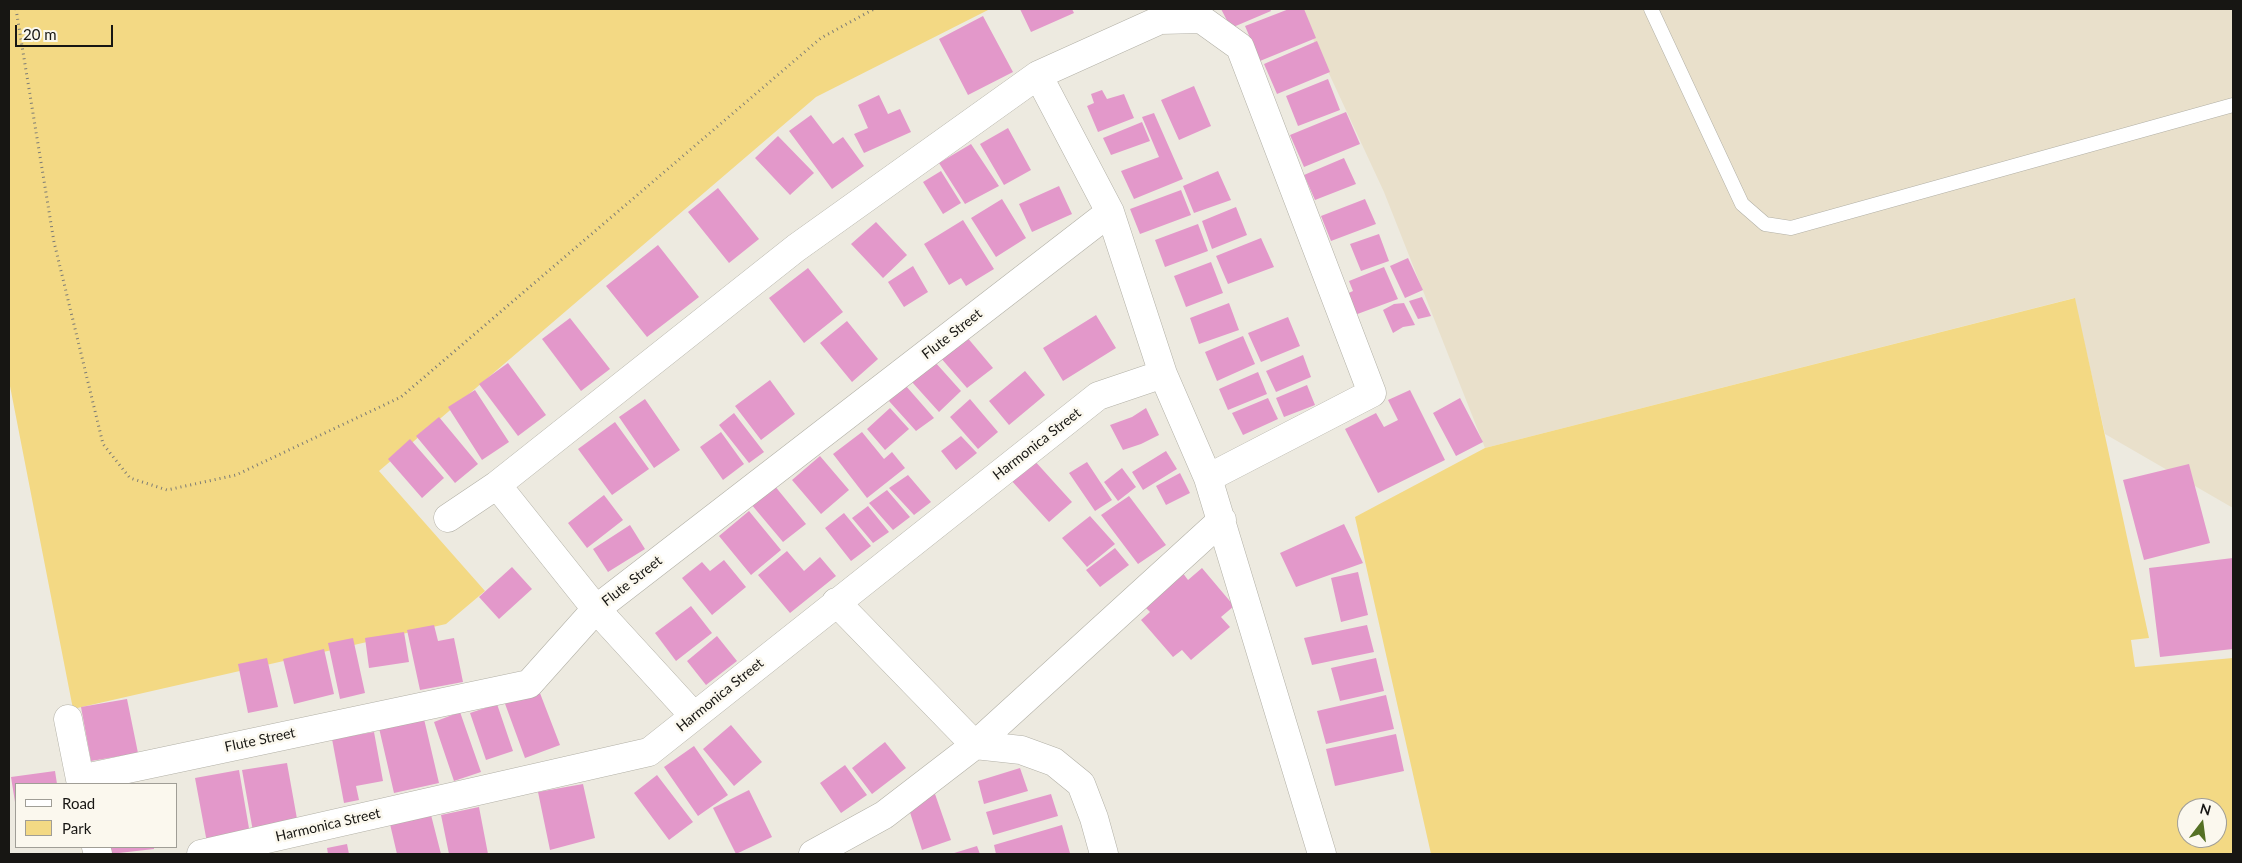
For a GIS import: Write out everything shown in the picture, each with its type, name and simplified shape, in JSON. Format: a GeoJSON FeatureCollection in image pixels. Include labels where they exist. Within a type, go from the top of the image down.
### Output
{"type":"FeatureCollection","features":[{"type":"Feature","properties":{"kind":"street"},"geometry":{"type":"LineString","coordinates":[[448,518],[497,485],[796,248],[1038,75],[1160,20],[1201,19],[1240,47],[1372,393],[1208,478]]}},
{"type":"Feature","properties":{"kind":"street"},"geometry":{"type":"LineString","coordinates":[[1038,75],[1110,212],[1163,374],[1208,478],[1322,854]]}},
{"type":"Feature","properties":{"kind":"street","name":"Flute Street"},"geometry":{"type":"LineString","coordinates":[[80,782],[529,684],[596,609],[1110,212]]}},
{"type":"Feature","properties":{"kind":"street","name":"Harmonica Street"},"geometry":{"type":"LineString","coordinates":[[201,854],[648,752],[1098,396],[1163,374]]}},
{"type":"Feature","properties":{"kind":"street"},"geometry":{"type":"LineString","coordinates":[[497,485],[596,609],[694,716]]}},
{"type":"Feature","properties":{"kind":"street"},"geometry":{"type":"LineString","coordinates":[[813,854],[884,815],[975,745],[1222,520]]}},
{"type":"Feature","properties":{"kind":"street"},"geometry":{"type":"LineString","coordinates":[[836,602],[975,745],[1021,750],[1054,762],[1080,784],[1094,818],[1104,854]]}},
{"type":"Feature","properties":{"kind":"street"},"geometry":{"type":"LineString","coordinates":[[68,718],[80,782]]}},
{"type":"Feature","properties":{"kind":"lane"},"geometry":{"type":"LineString","coordinates":[[1651,9],[1742,204],[1765,224],[1791,228],[2233,105]]}},
{"type":"Feature","properties":{"kind":"path"},"geometry":{"type":"LineString","coordinates":[[16,9],[54,242],[103,444],[130,478],[167,490],[236,475],[401,397],[821,38],[874,9]]}},
{"type":"Feature","properties":{"kind":"shaded area"},"geometry":{"type":"Polygon","coordinates":[[[1299,9],[2233,9],[2233,508],[2105,434],[2074,298],[1485,448],[1384,192],[1299,9]]]}},
{"type":"Feature","properties":{"kind":"green space"},"geometry":{"type":"Polygon","coordinates":[[[9,9],[990,9],[816,97],[379,471],[485,591],[446,624],[73,709],[9,381],[9,9]]]}},
{"type":"Feature","properties":{"kind":"green space"},"geometry":{"type":"Polygon","coordinates":[[[2075,298],[2149,638],[2131,640],[2135,667],[2233,658],[2233,854],[1431,854],[1355,517],[1485,448],[2075,298]]]}},
{"type":"Feature","properties":{"kind":"building"},"geometry":{"type":"Polygon","coordinates":[[[1020,9],[1072,9],[1074,13],[1031,32],[1020,9]]]}},
{"type":"Feature","properties":{"kind":"building"},"geometry":{"type":"Polygon","coordinates":[[[1221,9],[1270,9],[1271,11],[1231,28],[1221,9]]]}},
{"type":"Feature","properties":{"kind":"building"},"geometry":{"type":"Polygon","coordinates":[[[1289,9],[1304,9],[1316,38],[1260,61],[1245,26],[1289,9]]]}},
{"type":"Feature","properties":{"kind":"building"},"geometry":{"type":"Polygon","coordinates":[[[983,16],[1013,72],[968,95],[939,39],[983,16]]]}},
{"type":"Feature","properties":{"kind":"building"},"geometry":{"type":"Polygon","coordinates":[[[1317,41],[1330,72],[1277,94],[1264,64],[1317,41]]]}},
{"type":"Feature","properties":{"kind":"building"},"geometry":{"type":"Polygon","coordinates":[[[1328,79],[1340,110],[1298,126],[1286,96],[1328,79]]]}},
{"type":"Feature","properties":{"kind":"building"},"geometry":{"type":"Polygon","coordinates":[[[1194,86],[1211,126],[1179,140],[1161,100],[1194,86]]]}},
{"type":"Feature","properties":{"kind":"building"},"geometry":{"type":"Polygon","coordinates":[[[1102,90],[1107,99],[1124,94],[1134,118],[1098,132],[1087,106],[1094,103],[1091,94],[1102,90]]]}},
{"type":"Feature","properties":{"kind":"building"},"geometry":{"type":"Polygon","coordinates":[[[879,95],[888,114],[900,109],[911,132],[864,153],[854,134],[868,128],[858,105],[879,95]]]}},
{"type":"Feature","properties":{"kind":"building"},"geometry":{"type":"Polygon","coordinates":[[[1346,112],[1360,144],[1304,167],[1290,135],[1346,112]]]}},
{"type":"Feature","properties":{"kind":"building"},"geometry":{"type":"Polygon","coordinates":[[[1154,113],[1183,179],[1134,199],[1121,171],[1159,157],[1142,117],[1154,113]]]}},
{"type":"Feature","properties":{"kind":"building"},"geometry":{"type":"Polygon","coordinates":[[[811,115],[833,144],[843,137],[864,166],[832,189],[789,131],[811,115]]]}},
{"type":"Feature","properties":{"kind":"building"},"geometry":{"type":"Polygon","coordinates":[[[1142,122],[1150,141],[1111,155],[1103,138],[1142,122]]]}},
{"type":"Feature","properties":{"kind":"building"},"geometry":{"type":"Polygon","coordinates":[[[1008,128],[1031,170],[1004,185],[980,144],[1008,128]]]}},
{"type":"Feature","properties":{"kind":"building"},"geometry":{"type":"Polygon","coordinates":[[[778,136],[814,173],[790,195],[755,158],[778,136]]]}},
{"type":"Feature","properties":{"kind":"building"},"geometry":{"type":"Polygon","coordinates":[[[971,144],[999,186],[965,204],[939,163],[971,144]]]}},
{"type":"Feature","properties":{"kind":"building"},"geometry":{"type":"Polygon","coordinates":[[[1344,158],[1356,184],[1315,200],[1304,175],[1344,158]]]}},
{"type":"Feature","properties":{"kind":"building"},"geometry":{"type":"Polygon","coordinates":[[[941,171],[961,203],[943,214],[923,182],[941,171]]]}},
{"type":"Feature","properties":{"kind":"building"},"geometry":{"type":"Polygon","coordinates":[[[1218,171],[1231,200],[1194,213],[1183,186],[1218,171]]]}},
{"type":"Feature","properties":{"kind":"building"},"geometry":{"type":"Polygon","coordinates":[[[1059,186],[1072,214],[1032,232],[1019,204],[1059,186]]]}},
{"type":"Feature","properties":{"kind":"building"},"geometry":{"type":"Polygon","coordinates":[[[718,188],[759,239],[729,263],[688,212],[718,188]]]}},
{"type":"Feature","properties":{"kind":"building"},"geometry":{"type":"Polygon","coordinates":[[[1181,190],[1191,215],[1140,234],[1130,209],[1181,190]]]}},
{"type":"Feature","properties":{"kind":"building"},"geometry":{"type":"Polygon","coordinates":[[[1002,199],[1026,238],[996,257],[971,218],[1002,199]]]}},
{"type":"Feature","properties":{"kind":"building"},"geometry":{"type":"Polygon","coordinates":[[[1365,199],[1376,224],[1331,241],[1321,216],[1365,199]]]}},
{"type":"Feature","properties":{"kind":"building"},"geometry":{"type":"Polygon","coordinates":[[[1236,207],[1247,235],[1212,249],[1202,221],[1236,207]]]}},
{"type":"Feature","properties":{"kind":"building"},"geometry":{"type":"Polygon","coordinates":[[[963,220],[994,269],[966,286],[961,278],[949,285],[924,244],[963,220]]]}},
{"type":"Feature","properties":{"kind":"building"},"geometry":{"type":"Polygon","coordinates":[[[876,222],[907,255],[883,278],[851,244],[876,222]]]}},
{"type":"Feature","properties":{"kind":"building"},"geometry":{"type":"Polygon","coordinates":[[[1198,224],[1208,251],[1165,267],[1155,240],[1198,224]]]}},
{"type":"Feature","properties":{"kind":"building"},"geometry":{"type":"Polygon","coordinates":[[[1379,234],[1389,261],[1361,271],[1350,244],[1379,234]]]}},
{"type":"Feature","properties":{"kind":"building"},"geometry":{"type":"Polygon","coordinates":[[[1261,238],[1274,267],[1228,284],[1216,256],[1261,238]]]}},
{"type":"Feature","properties":{"kind":"building"},"geometry":{"type":"Polygon","coordinates":[[[658,245],[699,297],[647,337],[606,286],[658,245]]]}},
{"type":"Feature","properties":{"kind":"building"},"geometry":{"type":"Polygon","coordinates":[[[1408,258],[1423,290],[1405,298],[1390,266],[1408,258]]]}},
{"type":"Feature","properties":{"kind":"building"},"geometry":{"type":"Polygon","coordinates":[[[1211,262],[1223,293],[1186,307],[1174,276],[1211,262]]]}},
{"type":"Feature","properties":{"kind":"building"},"geometry":{"type":"Polygon","coordinates":[[[913,266],[928,292],[904,307],[888,282],[913,266]]]}},
{"type":"Feature","properties":{"kind":"building"},"geometry":{"type":"Polygon","coordinates":[[[1384,267],[1398,299],[1352,316],[1342,296],[1353,291],[1349,281],[1384,267]]]}},
{"type":"Feature","properties":{"kind":"building"},"geometry":{"type":"Polygon","coordinates":[[[808,268],[843,312],[804,343],[769,298],[808,268]]]}},
{"type":"Feature","properties":{"kind":"building"},"geometry":{"type":"Polygon","coordinates":[[[1422,297],[1431,316],[1418,319],[1409,301],[1422,297]]]}},
{"type":"Feature","properties":{"kind":"building"},"geometry":{"type":"Polygon","coordinates":[[[1229,303],[1239,330],[1199,344],[1190,318],[1229,303]]]}},
{"type":"Feature","properties":{"kind":"building"},"geometry":{"type":"Polygon","coordinates":[[[1404,303],[1415,325],[1403,327],[1393,333],[1383,310],[1394,304],[1404,303]]]}},
{"type":"Feature","properties":{"kind":"building"},"geometry":{"type":"Polygon","coordinates":[[[1096,315],[1116,348],[1063,381],[1043,348],[1096,315]]]}},
{"type":"Feature","properties":{"kind":"building"},"geometry":{"type":"Polygon","coordinates":[[[1288,317],[1300,346],[1261,362],[1248,333],[1288,317]]]}},
{"type":"Feature","properties":{"kind":"building"},"geometry":{"type":"Polygon","coordinates":[[[570,318],[610,369],[581,391],[542,339],[570,318]]]}},
{"type":"Feature","properties":{"kind":"building"},"geometry":{"type":"Polygon","coordinates":[[[847,321],[878,359],[852,382],[820,343],[847,321]]]}},
{"type":"Feature","properties":{"kind":"building"},"geometry":{"type":"Polygon","coordinates":[[[966,336],[993,368],[967,388],[940,357],[966,336]]]}},
{"type":"Feature","properties":{"kind":"building"},"geometry":{"type":"Polygon","coordinates":[[[1243,336],[1255,364],[1217,381],[1205,352],[1243,336]]]}},
{"type":"Feature","properties":{"kind":"building"},"geometry":{"type":"Polygon","coordinates":[[[1303,355],[1311,377],[1276,392],[1266,371],[1303,355]]]}},
{"type":"Feature","properties":{"kind":"building"},"geometry":{"type":"Polygon","coordinates":[[[935,362],[961,391],[939,412],[912,382],[935,362]]]}},
{"type":"Feature","properties":{"kind":"building"},"geometry":{"type":"Polygon","coordinates":[[[508,363],[546,415],[518,436],[479,384],[508,363]]]}},
{"type":"Feature","properties":{"kind":"building"},"geometry":{"type":"Polygon","coordinates":[[[1025,371],[1045,395],[1009,425],[989,401],[1025,371]]]}},
{"type":"Feature","properties":{"kind":"building"},"geometry":{"type":"Polygon","coordinates":[[[1258,372],[1267,394],[1228,410],[1219,389],[1258,372]]]}},
{"type":"Feature","properties":{"kind":"building"},"geometry":{"type":"Polygon","coordinates":[[[770,380],[795,414],[761,440],[735,406],[770,380]]]}},
{"type":"Feature","properties":{"kind":"building"},"geometry":{"type":"Polygon","coordinates":[[[1307,385],[1315,405],[1284,417],[1276,398],[1307,385]]]}},
{"type":"Feature","properties":{"kind":"building"},"geometry":{"type":"Polygon","coordinates":[[[906,386],[934,418],[916,431],[889,401],[906,386]]]}},
{"type":"Feature","properties":{"kind":"building"},"geometry":{"type":"Polygon","coordinates":[[[475,390],[509,442],[482,460],[448,407],[475,390]]]}},
{"type":"Feature","properties":{"kind":"building"},"geometry":{"type":"Polygon","coordinates":[[[1410,390],[1445,460],[1378,493],[1345,429],[1376,413],[1384,427],[1398,420],[1388,400],[1410,390]]]}},
{"type":"Feature","properties":{"kind":"building"},"geometry":{"type":"Polygon","coordinates":[[[1268,398],[1278,419],[1243,435],[1232,413],[1268,398]]]}},
{"type":"Feature","properties":{"kind":"building"},"geometry":{"type":"Polygon","coordinates":[[[1460,398],[1483,442],[1456,456],[1433,413],[1460,398]]]}},
{"type":"Feature","properties":{"kind":"building"},"geometry":{"type":"Polygon","coordinates":[[[645,399],[680,450],[654,468],[619,417],[645,399]]]}},
{"type":"Feature","properties":{"kind":"building"},"geometry":{"type":"Polygon","coordinates":[[[970,399],[998,432],[978,449],[950,417],[970,399]]]}},
{"type":"Feature","properties":{"kind":"building"},"geometry":{"type":"Polygon","coordinates":[[[890,408],[909,429],[885,450],[867,429],[890,408]]]}},
{"type":"Feature","properties":{"kind":"building"},"geometry":{"type":"Polygon","coordinates":[[[1146,408],[1159,435],[1123,450],[1110,425],[1132,417],[1146,408]]]}},
{"type":"Feature","properties":{"kind":"building"},"geometry":{"type":"Polygon","coordinates":[[[734,413],[764,452],[749,463],[719,425],[734,413]]]}},
{"type":"Feature","properties":{"kind":"building"},"geometry":{"type":"Polygon","coordinates":[[[439,417],[478,464],[455,483],[416,436],[439,417]]]}},
{"type":"Feature","properties":{"kind":"building"},"geometry":{"type":"Polygon","coordinates":[[[615,422],[649,469],[612,495],[578,449],[615,422]]]}},
{"type":"Feature","properties":{"kind":"building"},"geometry":{"type":"Polygon","coordinates":[[[721,432],[744,464],[723,480],[700,447],[721,432]]]}},
{"type":"Feature","properties":{"kind":"building"},"geometry":{"type":"Polygon","coordinates":[[[862,432],[884,459],[892,452],[905,468],[867,498],[833,454],[862,432]]]}},
{"type":"Feature","properties":{"kind":"building"},"geometry":{"type":"Polygon","coordinates":[[[961,436],[977,453],[956,470],[941,451],[961,436]]]}},
{"type":"Feature","properties":{"kind":"building"},"geometry":{"type":"Polygon","coordinates":[[[410,439],[444,478],[422,498],[388,459],[410,439]]]}},
{"type":"Feature","properties":{"kind":"building"},"geometry":{"type":"Polygon","coordinates":[[[1166,451],[1177,469],[1143,490],[1132,472],[1166,451]]]}},
{"type":"Feature","properties":{"kind":"building"},"geometry":{"type":"Polygon","coordinates":[[[820,456],[849,490],[821,514],[792,480],[820,456]]]}},
{"type":"Feature","properties":{"kind":"building"},"geometry":{"type":"Polygon","coordinates":[[[1033,459],[1072,502],[1049,522],[1010,479],[1033,459]]]}},
{"type":"Feature","properties":{"kind":"building"},"geometry":{"type":"Polygon","coordinates":[[[1087,462],[1112,500],[1095,511],[1069,473],[1087,462]]]}},
{"type":"Feature","properties":{"kind":"building"},"geometry":{"type":"Polygon","coordinates":[[[2189,464],[2210,543],[2144,560],[2123,480],[2189,464]]]}},
{"type":"Feature","properties":{"kind":"building"},"geometry":{"type":"Polygon","coordinates":[[[1122,468],[1136,487],[1118,501],[1104,482],[1122,468]]]}},
{"type":"Feature","properties":{"kind":"building"},"geometry":{"type":"Polygon","coordinates":[[[1180,473],[1190,493],[1166,505],[1156,486],[1180,473]]]}},
{"type":"Feature","properties":{"kind":"building"},"geometry":{"type":"Polygon","coordinates":[[[908,475],[931,502],[914,515],[889,488],[908,475]]]}},
{"type":"Feature","properties":{"kind":"building"},"geometry":{"type":"Polygon","coordinates":[[[774,485],[806,524],[783,542],[751,504],[774,485]]]}},
{"type":"Feature","properties":{"kind":"building"},"geometry":{"type":"Polygon","coordinates":[[[887,490],[910,517],[893,530],[869,503],[887,490]]]}},
{"type":"Feature","properties":{"kind":"building"},"geometry":{"type":"Polygon","coordinates":[[[604,495],[623,520],[587,548],[568,523],[604,495]]]}},
{"type":"Feature","properties":{"kind":"building"},"geometry":{"type":"Polygon","coordinates":[[[1129,496],[1166,545],[1138,564],[1101,515],[1129,496]]]}},
{"type":"Feature","properties":{"kind":"building"},"geometry":{"type":"Polygon","coordinates":[[[868,506],[889,532],[873,543],[852,518],[868,506]]]}},
{"type":"Feature","properties":{"kind":"building"},"geometry":{"type":"Polygon","coordinates":[[[749,511],[781,550],[751,575],[719,536],[749,511]]]}},
{"type":"Feature","properties":{"kind":"building"},"geometry":{"type":"Polygon","coordinates":[[[844,513],[871,546],[851,561],[825,528],[844,513]]]}},
{"type":"Feature","properties":{"kind":"building"},"geometry":{"type":"Polygon","coordinates":[[[1090,516],[1115,544],[1087,567],[1062,538],[1090,516]]]}},
{"type":"Feature","properties":{"kind":"building"},"geometry":{"type":"Polygon","coordinates":[[[1344,524],[1363,563],[1296,587],[1280,553],[1344,524]]]}},
{"type":"Feature","properties":{"kind":"building"},"geometry":{"type":"Polygon","coordinates":[[[630,525],[645,549],[608,572],[593,549],[630,525]]]}},
{"type":"Feature","properties":{"kind":"building"},"geometry":{"type":"Polygon","coordinates":[[[1115,548],[1129,565],[1100,587],[1086,570],[1115,548]]]}},
{"type":"Feature","properties":{"kind":"building"},"geometry":{"type":"Polygon","coordinates":[[[787,551],[804,571],[820,557],[836,576],[790,613],[758,575],[787,551]]]}},
{"type":"Feature","properties":{"kind":"building"},"geometry":{"type":"Polygon","coordinates":[[[2233,558],[2233,649],[2160,657],[2149,568],[2233,558]]]}},
{"type":"Feature","properties":{"kind":"building"},"geometry":{"type":"Polygon","coordinates":[[[724,560],[746,587],[712,615],[682,578],[702,562],[710,571],[724,560]]]}},
{"type":"Feature","properties":{"kind":"building"},"geometry":{"type":"Polygon","coordinates":[[[512,567],[532,589],[499,619],[479,597],[512,567]]]}},
{"type":"Feature","properties":{"kind":"building"},"geometry":{"type":"Polygon","coordinates":[[[1202,568],[1234,606],[1221,617],[1230,627],[1191,660],[1182,650],[1173,657],[1141,620],[1150,612],[1142,604],[1182,572],[1188,580],[1202,568]]]}},
{"type":"Feature","properties":{"kind":"building"},"geometry":{"type":"Polygon","coordinates":[[[1358,572],[1368,615],[1341,622],[1331,578],[1358,572]]]}},
{"type":"Feature","properties":{"kind":"building"},"geometry":{"type":"Polygon","coordinates":[[[691,606],[712,633],[676,661],[655,633],[691,606]]]}},
{"type":"Feature","properties":{"kind":"building"},"geometry":{"type":"Polygon","coordinates":[[[434,625],[438,641],[454,638],[463,682],[420,690],[407,630],[434,625]]]}},
{"type":"Feature","properties":{"kind":"building"},"geometry":{"type":"Polygon","coordinates":[[[1367,625],[1374,652],[1312,665],[1304,638],[1367,625]]]}},
{"type":"Feature","properties":{"kind":"building"},"geometry":{"type":"Polygon","coordinates":[[[404,632],[409,662],[369,668],[365,638],[404,632]]]}},
{"type":"Feature","properties":{"kind":"building"},"geometry":{"type":"Polygon","coordinates":[[[717,636],[737,661],[706,685],[687,661],[717,636]]]}},
{"type":"Feature","properties":{"kind":"building"},"geometry":{"type":"Polygon","coordinates":[[[353,638],[365,693],[340,699],[328,643],[353,638]]]}},
{"type":"Feature","properties":{"kind":"building"},"geometry":{"type":"Polygon","coordinates":[[[324,649],[334,694],[294,704],[283,659],[324,649]]]}},
{"type":"Feature","properties":{"kind":"building"},"geometry":{"type":"Polygon","coordinates":[[[267,658],[278,707],[248,713],[238,664],[267,658]]]}},
{"type":"Feature","properties":{"kind":"building"},"geometry":{"type":"Polygon","coordinates":[[[1376,658],[1384,691],[1340,701],[1331,668],[1376,658]]]}},
{"type":"Feature","properties":{"kind":"building"},"geometry":{"type":"Polygon","coordinates":[[[538,688],[560,745],[525,758],[504,701],[538,688]]]}},
{"type":"Feature","properties":{"kind":"building"},"geometry":{"type":"Polygon","coordinates":[[[1386,695],[1394,729],[1326,744],[1317,711],[1386,695]]]}},
{"type":"Feature","properties":{"kind":"building"},"geometry":{"type":"Polygon","coordinates":[[[127,699],[138,753],[91,761],[81,707],[127,699]]]}},
{"type":"Feature","properties":{"kind":"building"},"geometry":{"type":"Polygon","coordinates":[[[497,704],[513,751],[486,760],[470,713],[497,704]]]}},
{"type":"Feature","properties":{"kind":"building"},"geometry":{"type":"Polygon","coordinates":[[[460,712],[481,772],[454,781],[434,722],[460,712]]]}},
{"type":"Feature","properties":{"kind":"building"},"geometry":{"type":"Polygon","coordinates":[[[424,719],[439,783],[394,793],[379,728],[424,719]]]}},
{"type":"Feature","properties":{"kind":"building"},"geometry":{"type":"Polygon","coordinates":[[[731,725],[762,762],[734,786],[703,749],[731,725]]]}},
{"type":"Feature","properties":{"kind":"building"},"geometry":{"type":"Polygon","coordinates":[[[374,732],[383,781],[356,786],[359,800],[344,803],[332,739],[374,732]]]}},
{"type":"Feature","properties":{"kind":"building"},"geometry":{"type":"Polygon","coordinates":[[[1396,734],[1404,771],[1335,786],[1326,749],[1396,734]]]}},
{"type":"Feature","properties":{"kind":"building"},"geometry":{"type":"Polygon","coordinates":[[[885,742],[906,768],[872,794],[852,768],[885,742]]]}},
{"type":"Feature","properties":{"kind":"building"},"geometry":{"type":"Polygon","coordinates":[[[694,746],[728,795],[698,816],[664,767],[694,746]]]}},
{"type":"Feature","properties":{"kind":"building"},"geometry":{"type":"Polygon","coordinates":[[[287,763],[299,830],[254,837],[242,770],[287,763]]]}},
{"type":"Feature","properties":{"kind":"building"},"geometry":{"type":"Polygon","coordinates":[[[845,765],[867,795],[841,813],[820,783],[845,765]]]}},
{"type":"Feature","properties":{"kind":"building"},"geometry":{"type":"Polygon","coordinates":[[[1020,768],[1028,791],[984,804],[978,781],[1020,768]]]}},
{"type":"Feature","properties":{"kind":"building"},"geometry":{"type":"Polygon","coordinates":[[[239,770],[251,840],[208,848],[195,778],[239,770]]]}},
{"type":"Feature","properties":{"kind":"building"},"geometry":{"type":"Polygon","coordinates":[[[55,771],[57,783],[15,783],[15,802],[11,777],[55,771]]]}},
{"type":"Feature","properties":{"kind":"building"},"geometry":{"type":"Polygon","coordinates":[[[657,775],[693,822],[669,840],[634,793],[657,775]]]}},
{"type":"Feature","properties":{"kind":"building"},"geometry":{"type":"Polygon","coordinates":[[[583,784],[595,838],[550,850],[538,792],[583,784]]]}},
{"type":"Feature","properties":{"kind":"building"},"geometry":{"type":"Polygon","coordinates":[[[749,790],[772,837],[736,854],[713,808],[749,790]]]}},
{"type":"Feature","properties":{"kind":"building"},"geometry":{"type":"Polygon","coordinates":[[[935,794],[951,840],[922,850],[907,803],[935,794]]]}},
{"type":"Feature","properties":{"kind":"building"},"geometry":{"type":"Polygon","coordinates":[[[1051,794],[1058,816],[993,835],[986,812],[1051,794]]]}},
{"type":"Feature","properties":{"kind":"building"},"geometry":{"type":"Polygon","coordinates":[[[479,807],[488,854],[449,854],[441,815],[479,807]]]}},
{"type":"Feature","properties":{"kind":"building"},"geometry":{"type":"Polygon","coordinates":[[[431,815],[441,854],[397,854],[390,824],[431,815]]]}},
{"type":"Feature","properties":{"kind":"building"},"geometry":{"type":"Polygon","coordinates":[[[1062,825],[1070,853],[996,854],[994,845],[1062,825]]]}},
{"type":"Feature","properties":{"kind":"building"},"geometry":{"type":"Polygon","coordinates":[[[347,844],[349,854],[328,854],[327,848],[347,844]]]}},
{"type":"Feature","properties":{"kind":"building"},"geometry":{"type":"Polygon","coordinates":[[[977,846],[980,854],[951,854],[977,846]]]}},
{"type":"Feature","properties":{"kind":"building"},"geometry":{"type":"Polygon","coordinates":[[[109,848],[154,848],[154,849],[110,854],[109,848]]]}}]}
